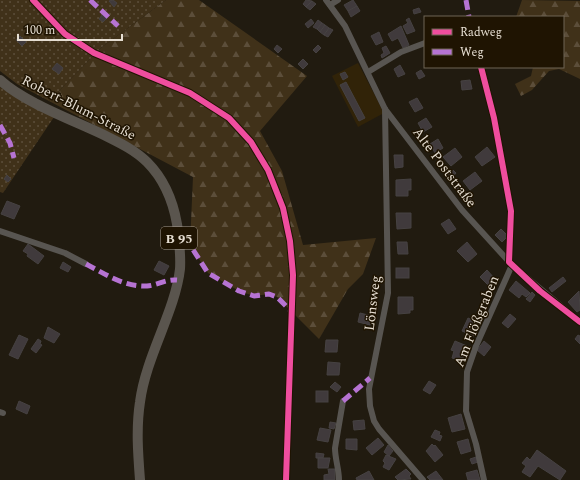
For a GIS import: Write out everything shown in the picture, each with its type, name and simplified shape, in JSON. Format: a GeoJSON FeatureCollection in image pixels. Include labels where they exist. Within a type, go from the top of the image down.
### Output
{"type":"FeatureCollection","features":[{"type":"Feature","properties":{"kind":"main road","name":"Robert-Blum-Straße"},"geometry":{"type":"LineString","coordinates":[[0,80],[20,95],[131,148],[147,162],[159,177],[169,195],[176,216],[181,246],[180,270],[172,300],[151,356],[140,401],[137,438],[140,480]]}},
{"type":"Feature","properties":{"kind":"street"},"geometry":{"type":"LineString","coordinates":[[328,2],[338,0]]}},
{"type":"Feature","properties":{"kind":"street","name":"Alte Poststraße"},"geometry":{"type":"LineString","coordinates":[[328,2],[345,26],[385,109],[462,210],[512,266],[580,322]]}},
{"type":"Feature","properties":{"kind":"street"},"geometry":{"type":"LineString","coordinates":[[368,72],[401,52],[424,43]]}},
{"type":"Feature","properties":{"kind":"street","name":"Lönsweg"},"geometry":{"type":"LineString","coordinates":[[385,109],[388,293],[377,350],[371,371],[369,389],[370,406],[374,421],[379,429],[423,480]]}},
{"type":"Feature","properties":{"kind":"street"},"geometry":{"type":"LineString","coordinates":[[0,231],[65,252],[86,264]]}},
{"type":"Feature","properties":{"kind":"street","name":"Am Flößgraben"},"geometry":{"type":"LineString","coordinates":[[484,480],[476,444],[466,411],[467,372],[476,346],[512,266]]}},
{"type":"Feature","properties":{"kind":"street"},"geometry":{"type":"LineString","coordinates":[[339,480],[339,469],[335,455],[335,448],[343,401]]}},
{"type":"Feature","properties":{"kind":"shaded area"},"geometry":{"type":"Polygon","coordinates":[[[358,63],[384,113],[358,127],[332,76],[358,63]]]}},
{"type":"Feature","properties":{"kind":"green space"},"geometry":{"type":"Polygon","coordinates":[[[0,0],[166,0],[102,47],[49,101],[17,84],[0,71],[0,0]]]}},
{"type":"Feature","properties":{"kind":"green space"},"geometry":{"type":"Polygon","coordinates":[[[166,0],[199,0],[307,76],[260,131],[282,171],[303,245],[376,238],[363,274],[348,289],[319,339],[277,297],[269,294],[254,296],[239,291],[208,273],[190,245],[193,177],[49,101],[102,47],[166,0]]]}},
{"type":"Feature","properties":{"kind":"green space"},"geometry":{"type":"Polygon","coordinates":[[[522,0],[580,1],[580,79],[559,69],[549,71],[532,90],[521,96],[515,84],[531,76],[533,68],[564,68],[564,16],[516,16],[522,0]]]}},
{"type":"Feature","properties":{"kind":"green space"},"geometry":{"type":"Polygon","coordinates":[[[0,87],[19,99],[54,117],[3,193],[0,192],[0,87]]]}},
{"type":"Feature","properties":{"kind":"building"},"geometry":{"type":"Polygon","coordinates":[[[113,0],[117,3],[114,7],[109,1],[113,0]]]}},
{"type":"Feature","properties":{"kind":"building"},"geometry":{"type":"Polygon","coordinates":[[[306,0],[312,1],[306,7],[303,4],[306,0]]]}},
{"type":"Feature","properties":{"kind":"building"},"geometry":{"type":"Polygon","coordinates":[[[353,0],[357,6],[348,11],[344,5],[353,0]]]}},
{"type":"Feature","properties":{"kind":"building"},"geometry":{"type":"Polygon","coordinates":[[[312,1],[316,4],[310,10],[306,7],[312,1]]]}},
{"type":"Feature","properties":{"kind":"building"},"geometry":{"type":"Polygon","coordinates":[[[357,6],[360,11],[351,17],[348,11],[357,6]]]}},
{"type":"Feature","properties":{"kind":"building"},"geometry":{"type":"Polygon","coordinates":[[[419,8],[421,12],[414,14],[413,10],[419,8]]]}},
{"type":"Feature","properties":{"kind":"building"},"geometry":{"type":"Polygon","coordinates":[[[103,14],[107,18],[103,22],[99,19],[103,14]]]}},
{"type":"Feature","properties":{"kind":"building"},"geometry":{"type":"Polygon","coordinates":[[[409,18],[415,31],[407,34],[403,26],[408,23],[406,20],[409,18]]]}},
{"type":"Feature","properties":{"kind":"building"},"geometry":{"type":"Polygon","coordinates":[[[311,19],[314,23],[308,28],[305,24],[311,19]]]}},
{"type":"Feature","properties":{"kind":"building"},"geometry":{"type":"Polygon","coordinates":[[[318,20],[322,23],[317,29],[313,27],[318,20]]]}},
{"type":"Feature","properties":{"kind":"building"},"geometry":{"type":"Polygon","coordinates":[[[322,23],[325,25],[320,32],[317,29],[322,23]]]}},
{"type":"Feature","properties":{"kind":"building"},"geometry":{"type":"Polygon","coordinates":[[[325,25],[329,28],[324,35],[320,32],[325,25]]]}},
{"type":"Feature","properties":{"kind":"building"},"geometry":{"type":"Polygon","coordinates":[[[401,26],[409,45],[403,48],[398,38],[392,41],[388,34],[401,26]]]}},
{"type":"Feature","properties":{"kind":"building"},"geometry":{"type":"Polygon","coordinates":[[[329,28],[333,30],[328,37],[324,35],[329,28]]]}},
{"type":"Feature","properties":{"kind":"building"},"geometry":{"type":"Polygon","coordinates":[[[379,32],[383,42],[376,45],[371,36],[379,32]]]}},
{"type":"Feature","properties":{"kind":"building"},"geometry":{"type":"Polygon","coordinates":[[[20,36],[26,42],[22,46],[16,40],[20,36]]]}},
{"type":"Feature","properties":{"kind":"building"},"geometry":{"type":"Polygon","coordinates":[[[277,45],[282,49],[278,53],[274,49],[277,45]]]}},
{"type":"Feature","properties":{"kind":"building"},"geometry":{"type":"Polygon","coordinates":[[[318,45],[321,48],[316,53],[313,50],[318,45]]]}},
{"type":"Feature","properties":{"kind":"building"},"geometry":{"type":"Polygon","coordinates":[[[386,46],[390,53],[382,58],[381,55],[384,53],[382,48],[386,46]]]}},
{"type":"Feature","properties":{"kind":"building"},"geometry":{"type":"Polygon","coordinates":[[[303,59],[308,64],[303,69],[298,64],[303,59]]]}},
{"type":"Feature","properties":{"kind":"building"},"geometry":{"type":"Polygon","coordinates":[[[57,63],[63,68],[59,74],[52,69],[57,63]]]}},
{"type":"Feature","properties":{"kind":"building"},"geometry":{"type":"Polygon","coordinates":[[[400,65],[405,74],[398,77],[394,69],[400,65]]]}},
{"type":"Feature","properties":{"kind":"building"},"geometry":{"type":"Polygon","coordinates":[[[421,70],[425,76],[419,79],[416,73],[421,70]]]}},
{"type":"Feature","properties":{"kind":"building"},"geometry":{"type":"Polygon","coordinates":[[[345,72],[348,77],[343,80],[340,74],[345,72]]]}},
{"type":"Feature","properties":{"kind":"building"},"geometry":{"type":"Polygon","coordinates":[[[470,80],[472,89],[462,90],[461,81],[470,80]]]}},
{"type":"Feature","properties":{"kind":"building"},"geometry":{"type":"Polygon","coordinates":[[[346,82],[365,118],[359,121],[340,85],[346,82]]]}},
{"type":"Feature","properties":{"kind":"building"},"geometry":{"type":"Polygon","coordinates":[[[417,98],[423,108],[415,112],[409,102],[417,98]]]}},
{"type":"Feature","properties":{"kind":"building"},"geometry":{"type":"Polygon","coordinates":[[[426,118],[432,127],[423,132],[418,123],[426,118]]]}},
{"type":"Feature","properties":{"kind":"building"},"geometry":{"type":"Polygon","coordinates":[[[438,139],[443,148],[435,153],[430,144],[438,139]]]}},
{"type":"Feature","properties":{"kind":"building"},"geometry":{"type":"Polygon","coordinates":[[[487,147],[495,157],[482,166],[475,157],[487,147]]]}},
{"type":"Feature","properties":{"kind":"building"},"geometry":{"type":"Polygon","coordinates":[[[455,148],[462,157],[451,166],[443,157],[455,148]]]}},
{"type":"Feature","properties":{"kind":"building"},"geometry":{"type":"Polygon","coordinates":[[[394,155],[403,155],[403,167],[395,168],[394,155]]]}},
{"type":"Feature","properties":{"kind":"building"},"geometry":{"type":"Polygon","coordinates":[[[453,170],[456,173],[450,180],[446,176],[453,170]]]}},
{"type":"Feature","properties":{"kind":"building"},"geometry":{"type":"Polygon","coordinates":[[[475,172],[482,181],[470,190],[463,181],[475,172]]]}},
{"type":"Feature","properties":{"kind":"building"},"geometry":{"type":"Polygon","coordinates":[[[7,175],[11,179],[8,182],[4,179],[7,175]]]}},
{"type":"Feature","properties":{"kind":"building"},"geometry":{"type":"Polygon","coordinates":[[[411,179],[411,190],[408,190],[408,196],[396,196],[396,180],[411,179]]]}},
{"type":"Feature","properties":{"kind":"building"},"geometry":{"type":"Polygon","coordinates":[[[459,184],[475,204],[470,207],[455,187],[459,184]]]}},
{"type":"Feature","properties":{"kind":"building"},"geometry":{"type":"Polygon","coordinates":[[[7,201],[20,206],[14,219],[1,214],[7,201]]]}},
{"type":"Feature","properties":{"kind":"building"},"geometry":{"type":"Polygon","coordinates":[[[396,213],[411,213],[411,228],[397,229],[396,213]]]}},
{"type":"Feature","properties":{"kind":"building"},"geometry":{"type":"Polygon","coordinates":[[[449,219],[456,229],[448,234],[441,224],[449,219]]]}},
{"type":"Feature","properties":{"kind":"building"},"geometry":{"type":"Polygon","coordinates":[[[501,229],[508,236],[502,242],[495,235],[501,229]]]}},
{"type":"Feature","properties":{"kind":"building"},"geometry":{"type":"Polygon","coordinates":[[[397,242],[407,242],[408,254],[398,254],[397,242]]]}},
{"type":"Feature","properties":{"kind":"building"},"geometry":{"type":"Polygon","coordinates":[[[467,242],[477,254],[468,262],[457,251],[467,242]]]}},
{"type":"Feature","properties":{"kind":"building"},"geometry":{"type":"Polygon","coordinates":[[[28,244],[44,256],[38,264],[23,251],[28,244]]]}},
{"type":"Feature","properties":{"kind":"building"},"geometry":{"type":"Polygon","coordinates":[[[159,261],[169,266],[164,275],[154,270],[159,261]]]}},
{"type":"Feature","properties":{"kind":"building"},"geometry":{"type":"Polygon","coordinates":[[[63,262],[71,267],[68,272],[60,268],[63,262]]]}},
{"type":"Feature","properties":{"kind":"building"},"geometry":{"type":"Polygon","coordinates":[[[396,268],[409,268],[409,278],[396,278],[396,268]]]}},
{"type":"Feature","properties":{"kind":"building"},"geometry":{"type":"Polygon","coordinates":[[[487,270],[495,279],[488,285],[480,277],[487,270]]]}},
{"type":"Feature","properties":{"kind":"building"},"geometry":{"type":"Polygon","coordinates":[[[563,277],[566,281],[552,292],[549,288],[563,277]]]}},
{"type":"Feature","properties":{"kind":"building"},"geometry":{"type":"Polygon","coordinates":[[[516,281],[530,293],[526,297],[522,294],[519,298],[509,290],[516,281]]]}},
{"type":"Feature","properties":{"kind":"building"},"geometry":{"type":"Polygon","coordinates":[[[579,291],[580,310],[577,312],[568,302],[579,291]]]}},
{"type":"Feature","properties":{"kind":"building"},"geometry":{"type":"Polygon","coordinates":[[[532,292],[535,295],[530,302],[526,299],[532,292]]]}},
{"type":"Feature","properties":{"kind":"building"},"geometry":{"type":"Polygon","coordinates":[[[398,297],[413,297],[413,310],[410,310],[410,313],[398,314],[398,297]]]}},
{"type":"Feature","properties":{"kind":"building"},"geometry":{"type":"Polygon","coordinates":[[[360,313],[372,316],[370,325],[358,322],[360,313]]]}},
{"type":"Feature","properties":{"kind":"building"},"geometry":{"type":"Polygon","coordinates":[[[510,314],[516,319],[508,328],[502,323],[510,314]]]}},
{"type":"Feature","properties":{"kind":"building"},"geometry":{"type":"Polygon","coordinates":[[[468,318],[479,323],[474,336],[462,331],[468,318]]]}},
{"type":"Feature","properties":{"kind":"building"},"geometry":{"type":"Polygon","coordinates":[[[48,327],[60,334],[54,343],[44,338],[48,327]]]}},
{"type":"Feature","properties":{"kind":"building"},"geometry":{"type":"Polygon","coordinates":[[[19,335],[28,339],[18,359],[9,355],[19,335]]]}},
{"type":"Feature","properties":{"kind":"building"},"geometry":{"type":"Polygon","coordinates":[[[578,335],[580,336],[580,344],[575,339],[578,335]]]}},
{"type":"Feature","properties":{"kind":"building"},"geometry":{"type":"Polygon","coordinates":[[[38,339],[41,341],[40,344],[42,345],[36,353],[31,349],[38,339]]]}},
{"type":"Feature","properties":{"kind":"building"},"geometry":{"type":"Polygon","coordinates":[[[326,340],[338,340],[337,352],[325,352],[326,340]]]}},
{"type":"Feature","properties":{"kind":"building"},"geometry":{"type":"Polygon","coordinates":[[[455,341],[467,346],[462,361],[452,358],[454,351],[451,350],[455,341]]]}},
{"type":"Feature","properties":{"kind":"building"},"geometry":{"type":"Polygon","coordinates":[[[484,341],[491,347],[484,356],[477,350],[484,341]]]}},
{"type":"Feature","properties":{"kind":"building"},"geometry":{"type":"Polygon","coordinates":[[[328,362],[340,363],[339,375],[327,375],[328,362]]]}},
{"type":"Feature","properties":{"kind":"building"},"geometry":{"type":"Polygon","coordinates":[[[429,381],[436,385],[430,394],[423,390],[429,381]]]}},
{"type":"Feature","properties":{"kind":"building"},"geometry":{"type":"Polygon","coordinates":[[[335,382],[341,387],[337,392],[330,387],[335,382]]]}},
{"type":"Feature","properties":{"kind":"building"},"geometry":{"type":"Polygon","coordinates":[[[316,391],[328,391],[328,402],[316,402],[316,391]]]}},
{"type":"Feature","properties":{"kind":"building"},"geometry":{"type":"Polygon","coordinates":[[[19,401],[30,406],[27,414],[16,409],[19,401]]]}},
{"type":"Feature","properties":{"kind":"building"},"geometry":{"type":"Polygon","coordinates":[[[461,414],[465,429],[452,432],[448,418],[461,414]]]}},
{"type":"Feature","properties":{"kind":"building"},"geometry":{"type":"Polygon","coordinates":[[[364,420],[365,429],[354,430],[353,421],[364,420]]]}},
{"type":"Feature","properties":{"kind":"building"},"geometry":{"type":"Polygon","coordinates":[[[330,422],[336,423],[334,429],[329,428],[330,422]]]}},
{"type":"Feature","properties":{"kind":"building"},"geometry":{"type":"Polygon","coordinates":[[[320,428],[331,430],[328,442],[317,440],[320,428]]]}},
{"type":"Feature","properties":{"kind":"building"},"geometry":{"type":"Polygon","coordinates":[[[435,430],[440,432],[439,435],[442,436],[440,441],[431,437],[435,430]]]}},
{"type":"Feature","properties":{"kind":"building"},"geometry":{"type":"Polygon","coordinates":[[[378,438],[384,445],[372,455],[366,448],[378,438]]]}},
{"type":"Feature","properties":{"kind":"building"},"geometry":{"type":"Polygon","coordinates":[[[346,439],[357,439],[357,450],[346,449],[346,439]]]}},
{"type":"Feature","properties":{"kind":"building"},"geometry":{"type":"Polygon","coordinates":[[[468,439],[471,451],[461,454],[457,442],[468,439]]]}},
{"type":"Feature","properties":{"kind":"building"},"geometry":{"type":"Polygon","coordinates":[[[432,444],[434,446],[435,445],[443,455],[435,462],[426,451],[432,444]]]}},
{"type":"Feature","properties":{"kind":"building"},"geometry":{"type":"Polygon","coordinates":[[[388,445],[393,451],[389,456],[384,452],[388,445]]]}},
{"type":"Feature","properties":{"kind":"building"},"geometry":{"type":"Polygon","coordinates":[[[537,450],[566,471],[560,480],[538,466],[530,477],[522,472],[526,466],[522,463],[527,457],[530,460],[537,450]]]}},
{"type":"Feature","properties":{"kind":"building"},"geometry":{"type":"Polygon","coordinates":[[[316,453],[324,454],[323,458],[316,458],[316,453]]]}},
{"type":"Feature","properties":{"kind":"building"},"geometry":{"type":"Polygon","coordinates":[[[386,455],[396,459],[389,470],[383,467],[385,463],[383,461],[386,455]]]}},
{"type":"Feature","properties":{"kind":"building"},"geometry":{"type":"Polygon","coordinates":[[[476,457],[478,462],[472,464],[470,459],[476,457]]]}},
{"type":"Feature","properties":{"kind":"building"},"geometry":{"type":"Polygon","coordinates":[[[318,458],[330,458],[328,468],[318,468],[318,458]]]}},
{"type":"Feature","properties":{"kind":"building"},"geometry":{"type":"Polygon","coordinates":[[[328,469],[335,469],[335,480],[324,480],[324,475],[329,474],[328,469]]]}},
{"type":"Feature","properties":{"kind":"building"},"geometry":{"type":"Polygon","coordinates":[[[406,469],[411,474],[409,476],[411,479],[398,480],[395,477],[406,469]]]}},
{"type":"Feature","properties":{"kind":"building"},"geometry":{"type":"Polygon","coordinates":[[[477,470],[480,480],[468,480],[466,473],[477,470]]]}},
{"type":"Feature","properties":{"kind":"building"},"geometry":{"type":"Polygon","coordinates":[[[369,471],[374,480],[357,480],[356,478],[369,471]]]}},
{"type":"Feature","properties":{"kind":"building"},"geometry":{"type":"Polygon","coordinates":[[[436,471],[443,480],[430,480],[427,477],[436,471]]]}},
{"type":"Feature","properties":{"kind":"marked path"},"geometry":{"type":"LineString","coordinates":[[90,0],[118,26]]}},
{"type":"Feature","properties":{"kind":"marked path"},"geometry":{"type":"LineString","coordinates":[[466,0],[469,16]]}},
{"type":"Feature","properties":{"kind":"marked path"},"geometry":{"type":"LineString","coordinates":[[0,125],[10,143],[14,158]]}},
{"type":"Feature","properties":{"kind":"marked path"},"geometry":{"type":"LineString","coordinates":[[181,246],[190,245],[208,273],[239,291],[254,296],[269,294],[277,297],[293,313]]}},
{"type":"Feature","properties":{"kind":"marked path"},"geometry":{"type":"LineString","coordinates":[[86,264],[115,279],[139,286],[147,286],[169,280],[177,280]]}},
{"type":"Feature","properties":{"kind":"marked path"},"geometry":{"type":"LineString","coordinates":[[343,401],[370,378]]}},
{"type":"Feature","properties":{"kind":"cycle path"},"geometry":{"type":"LineString","coordinates":[[33,0],[65,34],[94,53],[190,93],[229,118],[251,142],[268,170],[283,208],[290,241],[293,275],[286,480]]}},
{"type":"Feature","properties":{"kind":"cycle path"},"geometry":{"type":"LineString","coordinates":[[481,68],[494,118],[511,211],[509,262],[540,291],[580,322]]}}]}
